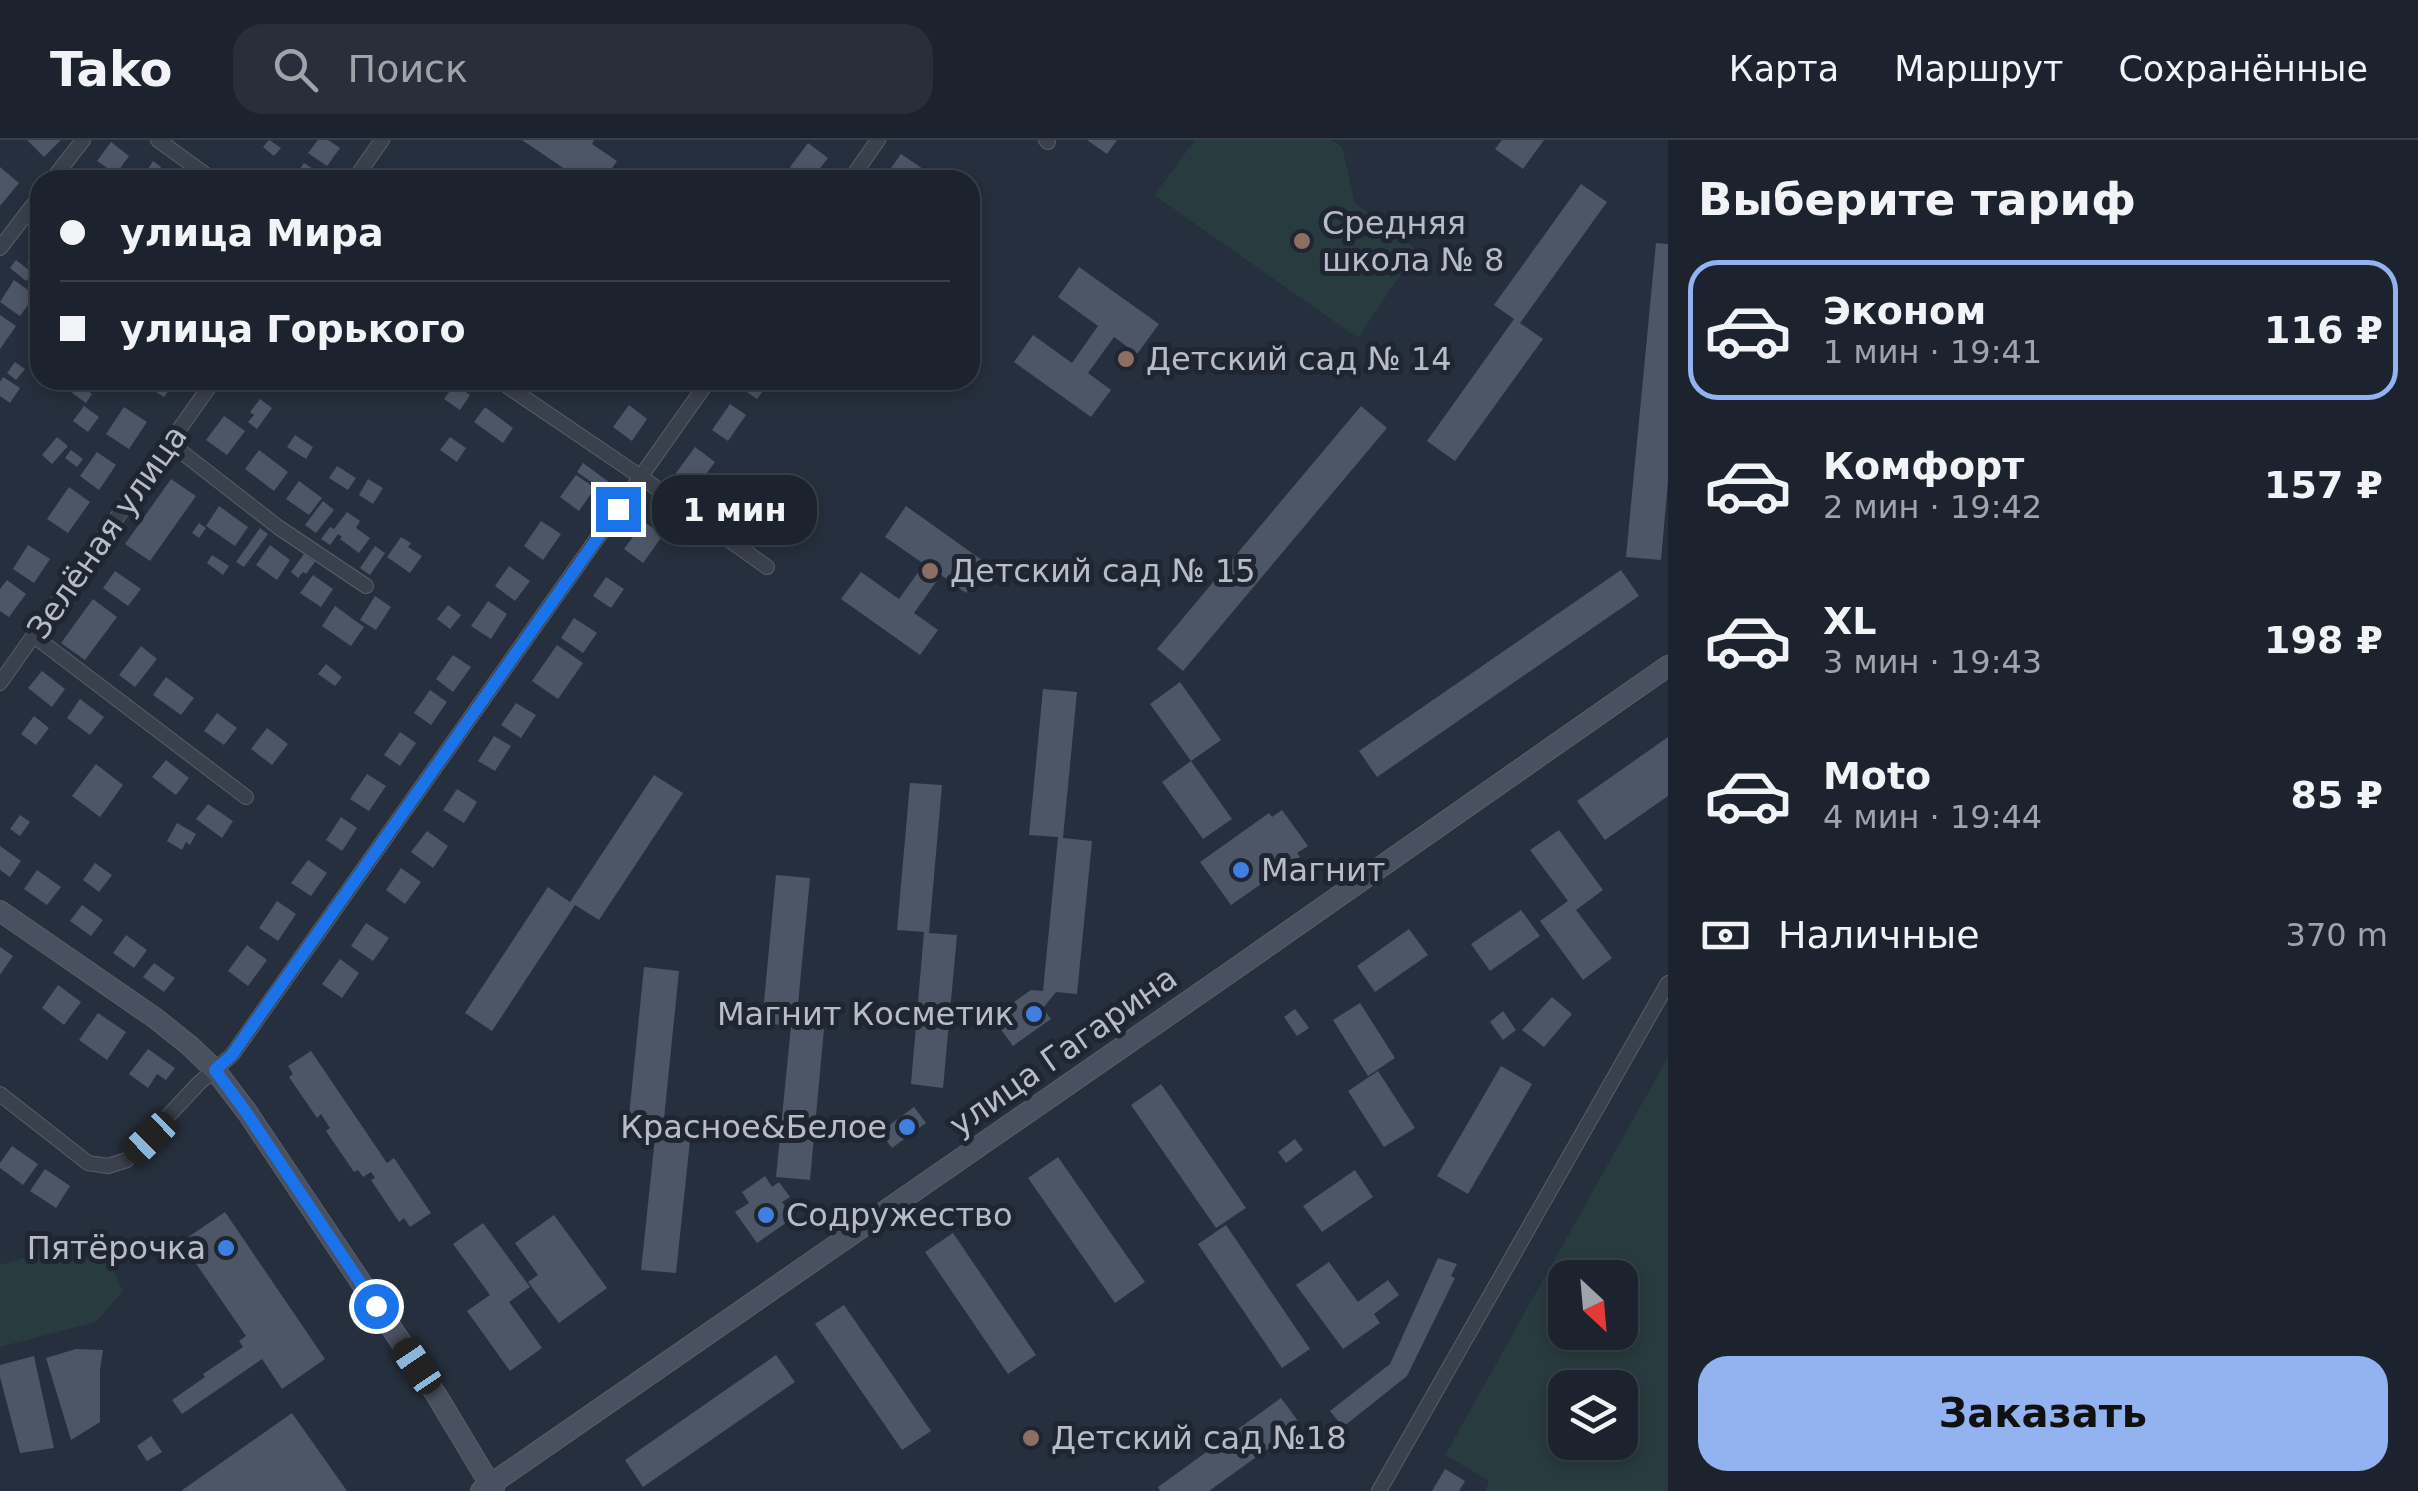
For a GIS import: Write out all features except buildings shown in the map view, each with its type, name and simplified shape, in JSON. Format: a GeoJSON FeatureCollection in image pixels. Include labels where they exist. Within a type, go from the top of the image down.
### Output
{"type":"FeatureCollection","features":[{"type":"Feature","properties":{"kind":"main road","name":"улица Гагарина"},"geometry":{"type":"LineString","coordinates":[[489,1489],[1668,666]]}},
{"type":"Feature","properties":{"kind":"main road"},"geometry":{"type":"LineString","coordinates":[[0,910],[154,1018],[215,1070],[438,1396],[489,1489]]}},
{"type":"Feature","properties":{"kind":"street"},"geometry":{"type":"LineString","coordinates":[[60,170],[83,140]]}},
{"type":"Feature","properties":{"kind":"street"},"geometry":{"type":"LineString","coordinates":[[158,140],[199,170]]}},
{"type":"Feature","properties":{"kind":"street"},"geometry":{"type":"LineString","coordinates":[[361,170],[382,140]]}},
{"type":"Feature","properties":{"kind":"street"},"geometry":{"type":"LineString","coordinates":[[857,170],[878,140]]}},
{"type":"Feature","properties":{"kind":"street"},"geometry":{"type":"LineString","coordinates":[[0,248],[30,209]]}},
{"type":"Feature","properties":{"kind":"street","name":"Зелёная улица"},"geometry":{"type":"LineString","coordinates":[[0,683],[207,390]]}},
{"type":"Feature","properties":{"kind":"street"},"geometry":{"type":"LineString","coordinates":[[513,390],[766,567]]}},
{"type":"Feature","properties":{"kind":"street"},"geometry":{"type":"LineString","coordinates":[[0,1094],[88,1163],[108,1166],[127,1160],[199,1083],[232,1055],[702,390]]}},
{"type":"Feature","properties":{"kind":"street"},"geometry":{"type":"LineString","coordinates":[[170,444],[278,527],[366,586]]}},
{"type":"Feature","properties":{"kind":"street"},"geometry":{"type":"LineString","coordinates":[[34,636],[246,797]]}},
{"type":"Feature","properties":{"kind":"street"},"geometry":{"type":"LineString","coordinates":[[1379,1491],[1668,983]]}},
{"type":"Feature","properties":{"kind":"shaded area"},"geometry":{"type":"Polygon","coordinates":[[[1195,140],[1332,140],[1342,147],[1355,203],[1417,250],[1358,338],[1154,195],[1195,140]]]}},
{"type":"Feature","properties":{"kind":"shaded area"},"geometry":{"type":"Polygon","coordinates":[[[1668,1057],[1668,1491],[1485,1491],[1489,1481],[1445,1455],[1548,1271],[1548,1350],[1638,1350],[1638,1260],[1554,1260],[1668,1057]]]}},
{"type":"Feature","properties":{"kind":"shaded area"},"geometry":{"type":"Polygon","coordinates":[[[87,1240],[109,1258],[123,1291],[96,1322],[0,1347],[0,1265],[87,1240]]]}},
{"type":"Feature","properties":{"kind":"place","name":"Cредняя школа № 8"},"geometry":{"type":"Point","coordinates":[1302,241]}},
{"type":"Feature","properties":{"kind":"place","name":"Детский сад № 14"},"geometry":{"type":"Point","coordinates":[1126,359]}},
{"type":"Feature","properties":{"kind":"place","name":"Детский сад № 15"},"geometry":{"type":"Point","coordinates":[930,571]}},
{"type":"Feature","properties":{"kind":"place","name":"Магнит"},"geometry":{"type":"Point","coordinates":[1241,870]}},
{"type":"Feature","properties":{"kind":"place","name":"Магнит Косметик"},"geometry":{"type":"Point","coordinates":[1034,1014]}},
{"type":"Feature","properties":{"kind":"place","name":"Красное&Белое"},"geometry":{"type":"Point","coordinates":[907,1127]}},
{"type":"Feature","properties":{"kind":"place","name":"Содружество"},"geometry":{"type":"Point","coordinates":[766,1215]}},
{"type":"Feature","properties":{"kind":"place","name":"Пятёрочка"},"geometry":{"type":"Point","coordinates":[226,1248]}},
{"type":"Feature","properties":{"kind":"place","name":"Детский сад №18"},"geometry":{"type":"Point","coordinates":[1031,1438]}},
{"type":"Feature","properties":{"kind":"route"},"geometry":{"type":"LineString","coordinates":[[376,1306],[215,1070],[232,1055],[618,509]]}}]}
